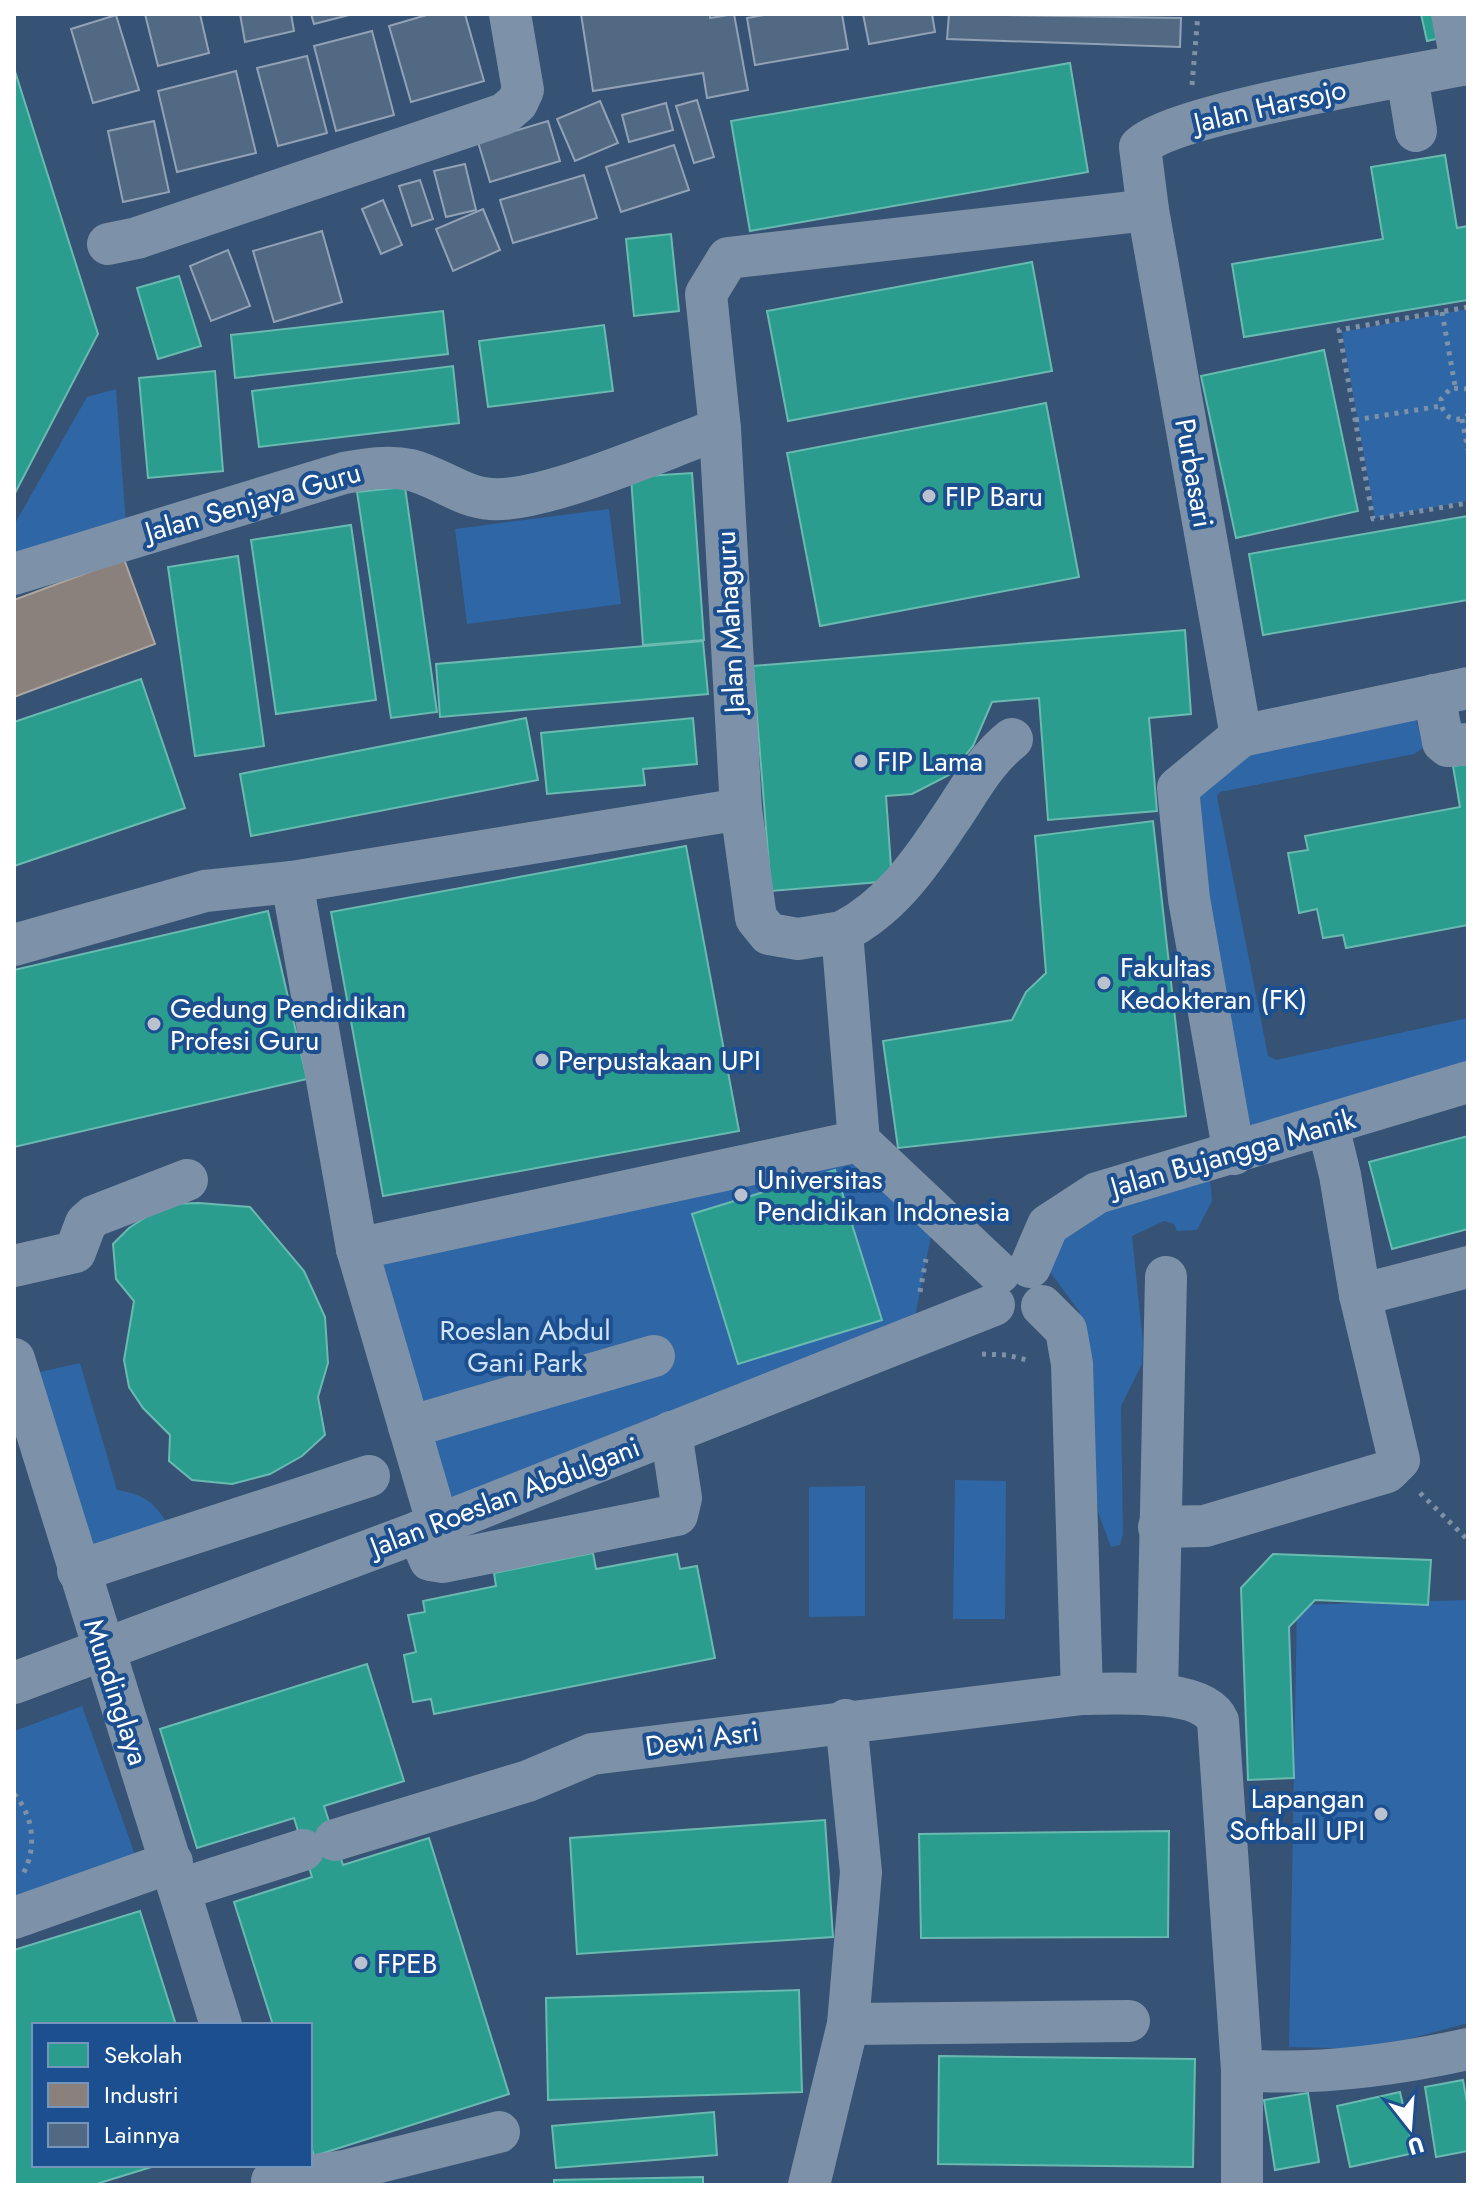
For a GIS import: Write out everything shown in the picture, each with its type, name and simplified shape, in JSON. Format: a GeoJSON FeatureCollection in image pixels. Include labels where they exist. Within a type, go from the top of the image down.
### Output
{"type":"FeatureCollection","features":[{"type":"Feature","properties":{"kind":"street"},"geometry":{"type":"LineString","coordinates":[[108,244],[137,238],[504,114],[517,103],[523,90],[510,14]]}},
{"type":"Feature","properties":{"kind":"street"},"geometry":{"type":"LineString","coordinates":[[1452,14],[1465,65]]}},
{"type":"Feature","properties":{"kind":"street","name":"Jalan Harsojo"},"geometry":{"type":"LineString","coordinates":[[1148,210],[1140,147],[1148,138],[1194,122],[1465,65]]}},
{"type":"Feature","properties":{"kind":"street"},"geometry":{"type":"LineString","coordinates":[[1407,76],[1416,131]]}},
{"type":"Feature","properties":{"kind":"street","name":"Jalan Mahaguru"},"geometry":{"type":"LineString","coordinates":[[842,932],[798,939],[769,934],[756,918],[741,809],[720,429],[706,294],[728,258],[1148,210]]}},
{"type":"Feature","properties":{"kind":"street","name":"Purbasari"},"geometry":{"type":"LineString","coordinates":[[1148,210],[1241,736]]}},
{"type":"Feature","properties":{"kind":"street","name":"Jalan Senjaya Guru"},"geometry":{"type":"LineString","coordinates":[[14,574],[344,473],[380,467],[411,470],[464,494],[506,499],[552,489],[720,429]]}},
{"type":"Feature","properties":{"kind":"street"},"geometry":{"type":"LineString","coordinates":[[1234,1154],[1189,899],[1178,788],[1241,736],[1451,692],[1443,742],[1448,746],[1468,744]]}},
{"type":"Feature","properties":{"kind":"street"},"geometry":{"type":"LineString","coordinates":[[1012,739],[989,757],[948,822],[896,893],[871,917],[842,932],[859,1141],[1008,1281],[1045,1284],[1042,1306],[1066,1330],[1072,1364],[1082,1694]]}},
{"type":"Feature","properties":{"kind":"street"},"geometry":{"type":"LineString","coordinates":[[14,945],[205,891],[292,882],[741,809]]}},
{"type":"Feature","properties":{"kind":"street"},"geometry":{"type":"LineString","coordinates":[[292,882],[357,1249],[409,1427],[428,1528],[430,1560],[443,1562],[677,1515],[681,1498],[671,1432]]}},
{"type":"Feature","properties":{"kind":"street","name":"Jalan Bujangga Manik"},"geometry":{"type":"LineString","coordinates":[[1008,1281],[1048,1225],[1097,1193],[1468,1082]]}},
{"type":"Feature","properties":{"kind":"street"},"geometry":{"type":"LineString","coordinates":[[1159,1527],[1205,1526],[1387,1472],[1399,1460],[1360,1295],[1340,1175],[1328,1126]]}},
{"type":"Feature","properties":{"kind":"street"},"geometry":{"type":"LineString","coordinates":[[357,1249],[859,1141]]}},
{"type":"Feature","properties":{"kind":"street"},"geometry":{"type":"LineString","coordinates":[[14,1266],[75,1252],[86,1223],[94,1216],[187,1180]]}},
{"type":"Feature","properties":{"kind":"street"},"geometry":{"type":"LineString","coordinates":[[1360,1295],[1468,1267]]}},
{"type":"Feature","properties":{"kind":"street"},"geometry":{"type":"LineString","coordinates":[[1157,1695],[1166,1277]]}},
{"type":"Feature","properties":{"kind":"street","name":"Jalan Roeslan Abdulgani"},"geometry":{"type":"LineString","coordinates":[[14,1683],[428,1528],[671,1432],[1008,1281]]}},
{"type":"Feature","properties":{"kind":"street"},"geometry":{"type":"LineString","coordinates":[[409,1427],[654,1356]]}},
{"type":"Feature","properties":{"kind":"street","name":"Mundinglaya"},"geometry":{"type":"LineString","coordinates":[[14,1359],[220,2023]]}},
{"type":"Feature","properties":{"kind":"street"},"geometry":{"type":"LineString","coordinates":[[78,1571],[369,1476]]}},
{"type":"Feature","properties":{"kind":"street","name":"Dewi Asri"},"geometry":{"type":"LineString","coordinates":[[17,1899],[176,1876],[319,1845],[528,1781],[592,1754],[846,1720],[1082,1694],[1157,1695],[1199,1703],[1218,1721],[1242,2070],[1242,2185]]}},
{"type":"Feature","properties":{"kind":"street"},"geometry":{"type":"LineString","coordinates":[[809,2185],[848,2024],[861,1872],[846,1720]]}},
{"type":"Feature","properties":{"kind":"street"},"geometry":{"type":"LineString","coordinates":[[848,2024],[1129,2021]]}},
{"type":"Feature","properties":{"kind":"street"},"geometry":{"type":"LineString","coordinates":[[1242,2070],[1270,2073],[1401,2064],[1468,2049]]}},
{"type":"Feature","properties":{"kind":"street"},"geometry":{"type":"LineString","coordinates":[[271,2179],[344,2171],[499,2132]]}},
{"type":"Feature","properties":{"kind":"path"},"geometry":{"type":"LineString","coordinates":[[1194,122],[1191,77],[1198,14]]}},
{"type":"Feature","properties":{"kind":"path"},"geometry":{"type":"LineString","coordinates":[[1468,307],[1339,330],[1373,519],[1468,503]]}},
{"type":"Feature","properties":{"kind":"path"},"geometry":{"type":"LineString","coordinates":[[1442,312],[1455,386]]}},
{"type":"Feature","properties":{"kind":"path"},"geometry":{"type":"LineString","coordinates":[[1468,389],[1455,386],[1445,392],[1441,406],[1449,418],[1465,417],[1468,450]]}},
{"type":"Feature","properties":{"kind":"path"},"geometry":{"type":"LineString","coordinates":[[1355,420],[1441,406]]}},
{"type":"Feature","properties":{"kind":"path"},"geometry":{"type":"LineString","coordinates":[[1394,1467],[1468,1540]]}},
{"type":"Feature","properties":{"kind":"path"},"geometry":{"type":"LineString","coordinates":[[14,1794],[25,1810],[32,1833],[28,1865],[17,1899]]}},
{"type":"Feature","properties":{"kind":"green space"},"geometry":{"type":"Polygon","coordinates":[[[1468,309],[1468,501],[1375,518],[1342,332],[1468,309]]]}},
{"type":"Feature","properties":{"kind":"green space"},"geometry":{"type":"Polygon","coordinates":[[[116,389],[126,523],[14,560],[14,525],[87,397],[116,389]]]}},
{"type":"Feature","properties":{"kind":"green space"},"geometry":{"type":"Polygon","coordinates":[[[609,509],[621,604],[467,624],[455,529],[609,509]]]}},
{"type":"Feature","properties":{"kind":"green space"},"geometry":{"type":"Polygon","coordinates":[[[1415,713],[1423,748],[1414,754],[1220,792],[1217,796],[1268,1056],[1276,1060],[1468,1018],[1468,1071],[1244,1140],[1196,881],[1199,782],[1244,744],[1415,713]]]}},
{"type":"Feature","properties":{"kind":"green space","name":"Roeslan Abdul Gani Park"},"geometry":{"type":"Polygon","coordinates":[[[859,1145],[932,1231],[914,1322],[436,1520],[372,1250],[859,1145]]]}},
{"type":"Feature","properties":{"kind":"green space"},"geometry":{"type":"Polygon","coordinates":[[[1210,1178],[1212,1201],[1197,1230],[1177,1231],[1174,1224],[1164,1221],[1132,1236],[1143,1343],[1142,1364],[1121,1406],[1123,1534],[1120,1545],[1111,1547],[1098,1512],[1079,1311],[1050,1272],[1057,1225],[1210,1178]]]}},
{"type":"Feature","properties":{"kind":"green space"},"geometry":{"type":"Polygon","coordinates":[[[80,1363],[117,1490],[147,1500],[168,1525],[85,1549],[35,1373],[80,1363]]]}},
{"type":"Feature","properties":{"kind":"green space"},"geometry":{"type":"Polygon","coordinates":[[[955,1480],[1006,1481],[1005,1619],[953,1619],[955,1480]]]}},
{"type":"Feature","properties":{"kind":"green space"},"geometry":{"type":"Polygon","coordinates":[[[865,1486],[865,1616],[809,1617],[809,1487],[865,1486]]]}},
{"type":"Feature","properties":{"kind":"green space","name":"Lapangan Softball UPI"},"geometry":{"type":"Polygon","coordinates":[[[1468,1600],[1468,2023],[1372,2049],[1289,2047],[1297,1605],[1468,1600]]]}},
{"type":"Feature","properties":{"kind":"green space"},"geometry":{"type":"Polygon","coordinates":[[[82,1706],[138,1863],[14,1905],[14,1731],[82,1706]]]}},
{"type":"Feature","properties":{"kind":"building: Sekolah"},"geometry":{"type":"Polygon","coordinates":[[[1421,14],[1468,14],[1468,32],[1427,41],[1421,14]]]}},
{"type":"Feature","properties":{"kind":"building: Sekolah"},"geometry":{"type":"Polygon","coordinates":[[[1070,63],[1088,172],[750,231],[731,121],[1070,63]]]}},
{"type":"Feature","properties":{"kind":"building: Sekolah"},"geometry":{"type":"Polygon","coordinates":[[[14,68],[98,334],[14,495],[14,68]]]}},
{"type":"Feature","properties":{"kind":"building: Sekolah"},"geometry":{"type":"Polygon","coordinates":[[[1445,155],[1457,228],[1468,226],[1468,300],[1244,337],[1232,264],[1383,239],[1371,167],[1445,155]]]}},
{"type":"Feature","properties":{"kind":"building: Sekolah"},"geometry":{"type":"Polygon","coordinates":[[[671,234],[679,311],[634,316],[626,239],[671,234]]]}},
{"type":"Feature","properties":{"kind":"building: Sekolah"},"geometry":{"type":"Polygon","coordinates":[[[1032,262],[1052,371],[788,421],[767,311],[1032,262]]]}},
{"type":"Feature","properties":{"kind":"building: Sekolah"},"geometry":{"type":"Polygon","coordinates":[[[179,276],[201,346],[158,359],[137,288],[179,276]]]}},
{"type":"Feature","properties":{"kind":"building: Sekolah"},"geometry":{"type":"Polygon","coordinates":[[[443,311],[448,354],[235,378],[231,335],[443,311]]]}},
{"type":"Feature","properties":{"kind":"building: Sekolah"},"geometry":{"type":"Polygon","coordinates":[[[604,325],[613,391],[488,407],[479,341],[604,325]]]}},
{"type":"Feature","properties":{"kind":"building: Sekolah"},"geometry":{"type":"Polygon","coordinates":[[[1324,350],[1358,511],[1236,538],[1201,376],[1324,350]]]}},
{"type":"Feature","properties":{"kind":"building: Sekolah"},"geometry":{"type":"Polygon","coordinates":[[[453,366],[459,423],[259,447],[252,391],[453,366]]]}},
{"type":"Feature","properties":{"kind":"building: Sekolah"},"geometry":{"type":"Polygon","coordinates":[[[215,371],[223,471],[148,478],[139,378],[215,371]]]}},
{"type":"Feature","properties":{"kind":"building: Sekolah","name":"FIP Baru"},"geometry":{"type":"Polygon","coordinates":[[[1046,403],[1079,577],[820,626],[787,453],[1046,403]]]}},
{"type":"Feature","properties":{"kind":"building: Sekolah"},"geometry":{"type":"Polygon","coordinates":[[[692,473],[704,640],[643,645],[631,477],[692,473]]]}},
{"type":"Feature","properties":{"kind":"building: Sekolah"},"geometry":{"type":"Polygon","coordinates":[[[405,487],[437,712],[391,718],[357,492],[405,487]]]}},
{"type":"Feature","properties":{"kind":"building: Sekolah"},"geometry":{"type":"Polygon","coordinates":[[[1468,516],[1468,600],[1263,635],[1249,554],[1468,516]]]}},
{"type":"Feature","properties":{"kind":"building: Sekolah"},"geometry":{"type":"Polygon","coordinates":[[[351,525],[376,700],[276,714],[251,540],[351,525]]]}},
{"type":"Feature","properties":{"kind":"building: Sekolah"},"geometry":{"type":"Polygon","coordinates":[[[238,556],[264,746],[195,756],[168,567],[238,556]]]}},
{"type":"Feature","properties":{"kind":"building: Sekolah","name":"FIP Lama"},"geometry":{"type":"Polygon","coordinates":[[[1185,630],[1191,714],[1149,718],[1157,811],[1048,820],[1039,698],[992,702],[973,746],[949,775],[912,794],[886,796],[892,881],[771,891],[753,666],[1185,630]]]}},
{"type":"Feature","properties":{"kind":"building: Sekolah"},"geometry":{"type":"Polygon","coordinates":[[[703,641],[708,694],[440,717],[436,664],[703,641]]]}},
{"type":"Feature","properties":{"kind":"building: Sekolah"},"geometry":{"type":"Polygon","coordinates":[[[141,679],[185,808],[14,866],[14,722],[141,679]]]}},
{"type":"Feature","properties":{"kind":"building: Sekolah"},"geometry":{"type":"Polygon","coordinates":[[[526,718],[538,780],[251,836],[240,774],[526,718]]]}},
{"type":"Feature","properties":{"kind":"building: Sekolah"},"geometry":{"type":"Polygon","coordinates":[[[693,718],[697,764],[643,769],[645,785],[547,794],[541,733],[693,718]]]}},
{"type":"Feature","properties":{"kind":"building: Sekolah"},"geometry":{"type":"Polygon","coordinates":[[[1468,764],[1468,925],[1346,948],[1343,935],[1323,938],[1317,909],[1299,913],[1288,853],[1308,850],[1305,836],[1460,807],[1453,766],[1468,764]]]}},
{"type":"Feature","properties":{"kind":"building: Sekolah","name":"Fakultas Kedokteran (FK)"},"geometry":{"type":"Polygon","coordinates":[[[1153,821],[1186,1116],[898,1148],[883,1041],[1012,1020],[1026,992],[1046,973],[1035,836],[1153,821]]]}},
{"type":"Feature","properties":{"kind":"building: Sekolah","name":"Perpustakaan UPI"},"geometry":{"type":"Polygon","coordinates":[[[686,846],[739,1131],[383,1196],[331,912],[686,846]]]}},
{"type":"Feature","properties":{"kind":"building: Sekolah","name":"Gedung Pendidikan Profesi Guru"},"geometry":{"type":"Polygon","coordinates":[[[268,911],[307,1079],[14,1147],[14,970],[268,911]]]}},
{"type":"Feature","properties":{"kind":"building: Sekolah"},"geometry":{"type":"Polygon","coordinates":[[[1468,1136],[1468,1229],[1392,1249],[1369,1162],[1468,1136]]]}},
{"type":"Feature","properties":{"kind":"building: Sekolah"},"geometry":{"type":"Polygon","coordinates":[[[835,1170],[882,1320],[738,1364],[692,1214],[835,1170]]]}},
{"type":"Feature","properties":{"kind":"building: Sekolah"},"geometry":{"type":"Polygon","coordinates":[[[166,1204],[250,1207],[304,1271],[325,1317],[328,1363],[318,1397],[325,1435],[302,1456],[270,1474],[232,1484],[192,1480],[169,1461],[170,1435],[143,1408],[129,1387],[124,1360],[134,1301],[116,1279],[113,1244],[129,1228],[166,1204]]]}},
{"type":"Feature","properties":{"kind":"building: Sekolah"},"geometry":{"type":"Polygon","coordinates":[[[593,1553],[596,1569],[677,1554],[680,1569],[697,1566],[715,1658],[434,1714],[431,1699],[413,1702],[404,1655],[416,1652],[408,1615],[425,1612],[423,1601],[496,1586],[494,1573],[593,1553]]]}},
{"type":"Feature","properties":{"kind":"building: Sekolah"},"geometry":{"type":"Polygon","coordinates":[[[1273,1554],[1431,1560],[1428,1605],[1315,1600],[1289,1627],[1294,1778],[1248,1780],[1241,1588],[1273,1554]]]}},
{"type":"Feature","properties":{"kind":"building: Sekolah","name":"FPEB"},"geometry":{"type":"Polygon","coordinates":[[[367,1664],[404,1781],[324,1806],[343,1865],[429,1838],[509,2094],[314,2156],[312,2023],[272,2023],[234,1902],[312,1877],[294,1818],[197,1848],[160,1729],[367,1664]]]}},
{"type":"Feature","properties":{"kind":"building: Sekolah"},"geometry":{"type":"Polygon","coordinates":[[[825,1820],[833,1937],[577,1954],[570,1838],[825,1820]]]}},
{"type":"Feature","properties":{"kind":"building: Sekolah"},"geometry":{"type":"Polygon","coordinates":[[[1169,1831],[1168,1937],[921,1938],[919,1834],[1169,1831]]]}},
{"type":"Feature","properties":{"kind":"building: Sekolah"},"geometry":{"type":"Polygon","coordinates":[[[140,1911],[175,2023],[32,2023],[32,2167],[152,2167],[93,2185],[14,2185],[14,1950],[140,1911]]]}},
{"type":"Feature","properties":{"kind":"building: Sekolah"},"geometry":{"type":"Polygon","coordinates":[[[799,1990],[802,2092],[548,2100],[546,1998],[799,1990]]]}},
{"type":"Feature","properties":{"kind":"building: Sekolah"},"geometry":{"type":"Polygon","coordinates":[[[939,2056],[1195,2059],[1193,2167],[938,2164],[939,2056]]]}},
{"type":"Feature","properties":{"kind":"building: Sekolah"},"geometry":{"type":"Polygon","coordinates":[[[1463,2080],[1468,2108],[1468,2151],[1436,2157],[1425,2087],[1463,2080]]]}},
{"type":"Feature","properties":{"kind":"building: Sekolah"},"geometry":{"type":"Polygon","coordinates":[[[1400,2092],[1414,2153],[1350,2167],[1337,2106],[1400,2092]]]}},
{"type":"Feature","properties":{"kind":"building: Sekolah"},"geometry":{"type":"Polygon","coordinates":[[[1308,2093],[1319,2162],[1275,2170],[1264,2100],[1308,2093]]]}},
{"type":"Feature","properties":{"kind":"building: Sekolah"},"geometry":{"type":"Polygon","coordinates":[[[714,2112],[717,2155],[556,2168],[552,2126],[714,2112]]]}},
{"type":"Feature","properties":{"kind":"building: Sekolah"},"geometry":{"type":"Polygon","coordinates":[[[703,2177],[703,2185],[554,2185],[554,2180],[703,2177]]]}},
{"type":"Feature","properties":{"kind":"building: Industri"},"geometry":{"type":"Polygon","coordinates":[[[124,559],[155,644],[14,697],[14,600],[124,559]]]}},
{"type":"Feature","properties":{"kind":"building: Lainnya"},"geometry":{"type":"Polygon","coordinates":[[[145,14],[200,14],[209,53],[158,66],[145,14]]]}},
{"type":"Feature","properties":{"kind":"building: Lainnya"},"geometry":{"type":"Polygon","coordinates":[[[240,14],[291,14],[294,31],[245,42],[240,14]]]}},
{"type":"Feature","properties":{"kind":"building: Lainnya"},"geometry":{"type":"Polygon","coordinates":[[[311,14],[353,14],[314,24],[311,14]]]}},
{"type":"Feature","properties":{"kind":"building: Lainnya"},"geometry":{"type":"Polygon","coordinates":[[[430,14],[465,14],[484,81],[411,102],[389,26],[430,14]]]}},
{"type":"Feature","properties":{"kind":"building: Lainnya"},"geometry":{"type":"Polygon","coordinates":[[[581,14],[710,14],[710,18],[734,14],[748,90],[707,98],[703,73],[593,91],[581,14]]]}},
{"type":"Feature","properties":{"kind":"building: Lainnya"},"geometry":{"type":"Polygon","coordinates":[[[769,14],[842,14],[848,49],[755,65],[747,18],[769,14]]]}},
{"type":"Feature","properties":{"kind":"building: Lainnya"},"geometry":{"type":"Polygon","coordinates":[[[863,14],[932,14],[935,32],[869,44],[863,14]]]}},
{"type":"Feature","properties":{"kind":"building: Lainnya"},"geometry":{"type":"Polygon","coordinates":[[[949,14],[1181,18],[1180,47],[947,39],[949,14]]]}},
{"type":"Feature","properties":{"kind":"building: Lainnya"},"geometry":{"type":"Polygon","coordinates":[[[116,15],[139,90],[93,103],[71,29],[116,15]]]}},
{"type":"Feature","properties":{"kind":"building: Lainnya"},"geometry":{"type":"Polygon","coordinates":[[[372,31],[394,115],[336,131],[314,46],[372,31]]]}},
{"type":"Feature","properties":{"kind":"building: Lainnya"},"geometry":{"type":"Polygon","coordinates":[[[307,56],[327,133],[278,146],[257,68],[307,56]]]}},
{"type":"Feature","properties":{"kind":"building: Lainnya"},"geometry":{"type":"Polygon","coordinates":[[[236,71],[256,153],[177,172],[158,91],[236,71]]]}},
{"type":"Feature","properties":{"kind":"building: Lainnya"},"geometry":{"type":"Polygon","coordinates":[[[697,100],[714,157],[694,163],[676,106],[697,100]]]}},
{"type":"Feature","properties":{"kind":"building: Lainnya"},"geometry":{"type":"Polygon","coordinates":[[[600,101],[618,143],[575,161],[557,119],[600,101]]]}},
{"type":"Feature","properties":{"kind":"building: Lainnya"},"geometry":{"type":"Polygon","coordinates":[[[666,103],[673,130],[629,142],[622,115],[666,103]]]}},
{"type":"Feature","properties":{"kind":"building: Lainnya"},"geometry":{"type":"Polygon","coordinates":[[[154,121],[169,192],[123,202],[108,131],[154,121]]]}},
{"type":"Feature","properties":{"kind":"building: Lainnya"},"geometry":{"type":"Polygon","coordinates":[[[548,121],[560,161],[490,182],[478,142],[548,121]]]}},
{"type":"Feature","properties":{"kind":"building: Lainnya"},"geometry":{"type":"Polygon","coordinates":[[[674,145],[689,190],[621,212],[606,167],[674,145]]]}},
{"type":"Feature","properties":{"kind":"building: Lainnya"},"geometry":{"type":"Polygon","coordinates":[[[465,164],[476,210],[446,217],[434,171],[465,164]]]}},
{"type":"Feature","properties":{"kind":"building: Lainnya"},"geometry":{"type":"Polygon","coordinates":[[[584,175],[597,218],[513,243],[500,200],[584,175]]]}},
{"type":"Feature","properties":{"kind":"building: Lainnya"},"geometry":{"type":"Polygon","coordinates":[[[420,180],[433,219],[412,226],[399,186],[420,180]]]}},
{"type":"Feature","properties":{"kind":"building: Lainnya"},"geometry":{"type":"Polygon","coordinates":[[[383,200],[402,245],[381,254],[362,209],[383,200]]]}},
{"type":"Feature","properties":{"kind":"building: Lainnya"},"geometry":{"type":"Polygon","coordinates":[[[483,209],[500,250],[453,271],[436,229],[483,209]]]}},
{"type":"Feature","properties":{"kind":"building: Lainnya"},"geometry":{"type":"Polygon","coordinates":[[[322,231],[342,302],[274,322],[253,251],[322,231]]]}},
{"type":"Feature","properties":{"kind":"building: Lainnya"},"geometry":{"type":"Polygon","coordinates":[[[228,250],[250,306],[211,321],[190,266],[228,250]]]}},
{"type":"Feature","properties":{"kind":"place","name":"FIP Baru"},"geometry":{"type":"Point","coordinates":[929,496]}},
{"type":"Feature","properties":{"kind":"place","name":"FIP Lama"},"geometry":{"type":"Point","coordinates":[861,761]}},
{"type":"Feature","properties":{"kind":"place","name":"Fakultas Kedokteran (FK)"},"geometry":{"type":"Point","coordinates":[1104,983]}},
{"type":"Feature","properties":{"kind":"place","name":"Gedung Pendidikan Profesi Guru"},"geometry":{"type":"Point","coordinates":[154,1024]}},
{"type":"Feature","properties":{"kind":"place","name":"Perpustakaan UPI"},"geometry":{"type":"Point","coordinates":[542,1060]}},
{"type":"Feature","properties":{"kind":"place","name":"Universitas Pendidikan Indonesia"},"geometry":{"type":"Point","coordinates":[741,1195]}},
{"type":"Feature","properties":{"kind":"place","name":"Lapangan Softball UPI"},"geometry":{"type":"Point","coordinates":[1381,1814]}},
{"type":"Feature","properties":{"kind":"place","name":"FPEB"},"geometry":{"type":"Point","coordinates":[361,1963]}}]}
